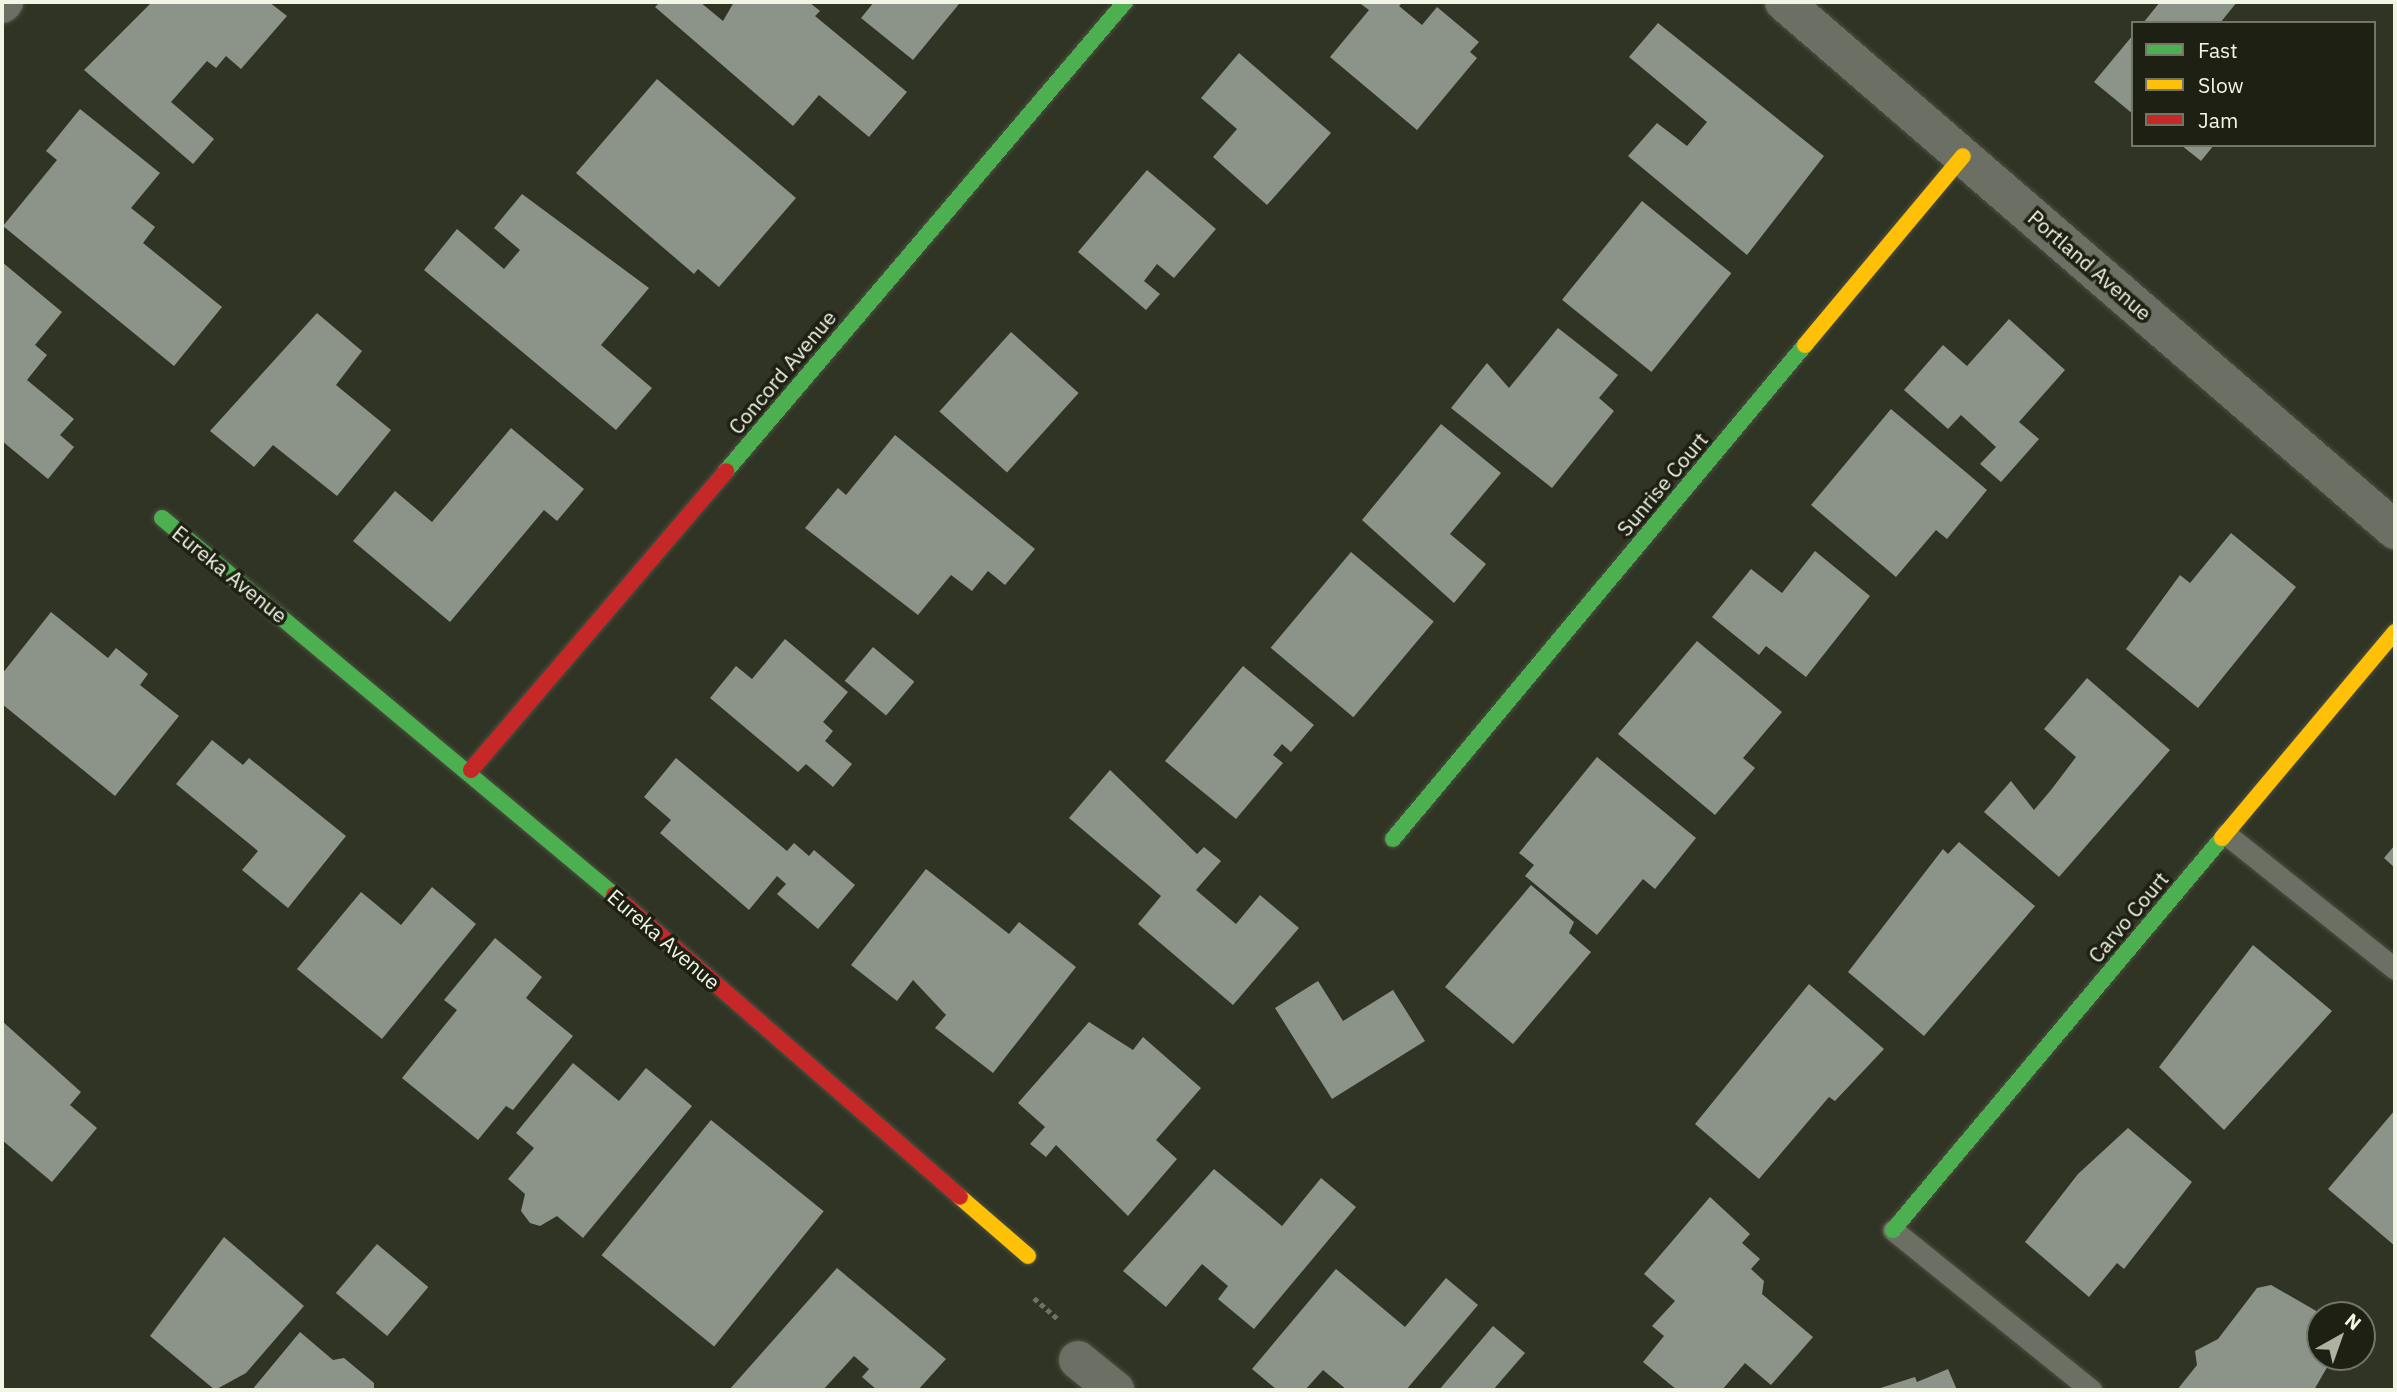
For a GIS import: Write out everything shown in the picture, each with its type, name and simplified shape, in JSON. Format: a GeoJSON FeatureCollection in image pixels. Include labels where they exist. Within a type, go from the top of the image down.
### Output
{"type":"FeatureCollection","features":[{"type":"Feature","properties":{"kind":"street","name":"Concord Avenue"},"geometry":{"type":"LineString","coordinates":[[471,770],[1125,2]]}},
{"type":"Feature","properties":{"kind":"street","name":"Portland Avenue"},"geometry":{"type":"LineString","coordinates":[[1784,2],[2395,530]]}},
{"type":"Feature","properties":{"kind":"street","name":"Sunrise Court"},"geometry":{"type":"LineString","coordinates":[[1393,839],[1964,156]]}},
{"type":"Feature","properties":{"kind":"street","name":"Eureka Avenue"},"geometry":{"type":"LineString","coordinates":[[162,518],[471,770],[1028,1256]]}},
{"type":"Feature","properties":{"kind":"street","name":"Carvo Court"},"geometry":{"type":"LineString","coordinates":[[1893,1230],[2395,632]]}},
{"type":"Feature","properties":{"kind":"street"},"geometry":{"type":"LineString","coordinates":[[1078,1360],[1115,1390]]}},
{"type":"Feature","properties":{"kind":"lane"},"geometry":{"type":"LineString","coordinates":[[2226,834],[2395,969]]}},
{"type":"Feature","properties":{"kind":"lane"},"geometry":{"type":"LineString","coordinates":[[1893,1230],[2091,1390]]}},
{"type":"Feature","properties":{"kind":"path"},"geometry":{"type":"LineString","coordinates":[[1028,1256],[1025,1290],[1067,1328],[1078,1360]]}},
{"type":"Feature","properties":{"kind":"building"},"geometry":{"type":"Polygon","coordinates":[[[152,2],[269,2],[287,16],[241,69],[226,56],[216,68],[207,61],[171,102],[214,139],[193,164],[84,70],[152,2]]]}},
{"type":"Feature","properties":{"kind":"building"},"geometry":{"type":"Polygon","coordinates":[[[660,2],[700,2],[723,21],[734,2],[809,2],[820,11],[815,16],[907,92],[869,137],[819,95],[793,126],[655,7],[660,2]]]}},
{"type":"Feature","properties":{"kind":"building"},"geometry":{"type":"Polygon","coordinates":[[[874,2],[959,4],[913,60],[861,18],[874,2]]]}},
{"type":"Feature","properties":{"kind":"building"},"geometry":{"type":"Polygon","coordinates":[[[1358,2],[1403,2],[1399,6],[1422,25],[1437,7],[1479,42],[1470,52],[1477,58],[1417,130],[1330,57],[1369,10],[1358,2]]]}},
{"type":"Feature","properties":{"kind":"building"},"geometry":{"type":"Polygon","coordinates":[[[2160,2],[2237,2],[2222,21],[2145,21],[2160,2]]]}},
{"type":"Feature","properties":{"kind":"building"},"geometry":{"type":"Polygon","coordinates":[[[1658,23],[1824,156],[1747,255],[1628,156],[1657,123],[1687,146],[1707,122],[1629,57],[1658,23]]]}},
{"type":"Feature","properties":{"kind":"building"},"geometry":{"type":"Polygon","coordinates":[[[2131,37],[2131,112],[2094,82],[2131,37]]]}},
{"type":"Feature","properties":{"kind":"building"},"geometry":{"type":"Polygon","coordinates":[[[1239,53],[1331,133],[1267,205],[1213,157],[1237,129],[1201,98],[1239,53]]]}},
{"type":"Feature","properties":{"kind":"building"},"geometry":{"type":"Polygon","coordinates":[[[657,79],[796,198],[719,287],[698,269],[694,274],[576,173],[657,79]]]}},
{"type":"Feature","properties":{"kind":"building"},"geometry":{"type":"Polygon","coordinates":[[[80,109],[160,173],[131,208],[155,227],[143,243],[222,307],[174,366],[3,226],[57,160],[46,151],[80,109]]]}},
{"type":"Feature","properties":{"kind":"building"},"geometry":{"type":"Polygon","coordinates":[[[2184,147],[2212,147],[2201,161],[2184,147]]]}},
{"type":"Feature","properties":{"kind":"building"},"geometry":{"type":"Polygon","coordinates":[[[1147,170],[1216,229],[1174,278],[1157,264],[1144,281],[1160,294],[1146,310],[1078,252],[1147,170]]]}},
{"type":"Feature","properties":{"kind":"building"},"geometry":{"type":"Polygon","coordinates":[[[522,194],[649,288],[601,345],[652,388],[616,430],[424,270],[457,229],[504,269],[520,250],[494,228],[522,194]]]}},
{"type":"Feature","properties":{"kind":"building"},"geometry":{"type":"Polygon","coordinates":[[[1642,201],[1731,273],[1651,372],[1562,300],[1642,201]]]}},
{"type":"Feature","properties":{"kind":"building"},"geometry":{"type":"Polygon","coordinates":[[[2,262],[62,312],[35,345],[47,355],[27,380],[74,419],[60,435],[74,447],[48,479],[2,441],[2,262]]]}},
{"type":"Feature","properties":{"kind":"building"},"geometry":{"type":"Polygon","coordinates":[[[317,313],[362,351],[336,385],[391,430],[337,496],[273,445],[254,467],[210,431],[317,313]]]}},
{"type":"Feature","properties":{"kind":"building"},"geometry":{"type":"Polygon","coordinates":[[[2009,319],[2065,370],[2019,422],[2039,439],[2001,482],[1980,464],[1996,447],[1961,415],[1948,429],[1904,390],[1943,345],[1967,366],[2009,319]]]}},
{"type":"Feature","properties":{"kind":"building"},"geometry":{"type":"Polygon","coordinates":[[[1558,328],[1618,375],[1599,398],[1614,411],[1552,488],[1451,408],[1487,363],[1509,388],[1558,328]]]}},
{"type":"Feature","properties":{"kind":"building"},"geometry":{"type":"Polygon","coordinates":[[[1011,332],[1079,393],[1007,472],[939,412],[1011,332]]]}},
{"type":"Feature","properties":{"kind":"building"},"geometry":{"type":"Polygon","coordinates":[[[1891,409],[1987,490],[1947,539],[1936,530],[1896,577],[1811,505],[1891,409]]]}},
{"type":"Feature","properties":{"kind":"building"},"geometry":{"type":"Polygon","coordinates":[[[1441,424],[1501,473],[1450,534],[1486,564],[1454,603],[1362,520],[1441,424]]]}},
{"type":"Feature","properties":{"kind":"building"},"geometry":{"type":"Polygon","coordinates":[[[511,428],[584,489],[557,521],[544,510],[450,622],[353,541],[395,491],[432,522],[511,428]]]}},
{"type":"Feature","properties":{"kind":"building"},"geometry":{"type":"Polygon","coordinates":[[[895,435],[1035,549],[1005,585],[988,571],[972,591],[951,575],[918,615],[805,528],[838,488],[846,495],[895,435]]]}},
{"type":"Feature","properties":{"kind":"building"},"geometry":{"type":"Polygon","coordinates":[[[2231,533],[2296,587],[2198,708],[2126,649],[2180,575],[2190,583],[2231,533]]]}},
{"type":"Feature","properties":{"kind":"building"},"geometry":{"type":"Polygon","coordinates":[[[1815,551],[1870,596],[1806,677],[1766,646],[1759,655],[1712,617],[1751,569],[1782,593],[1815,551]]]}},
{"type":"Feature","properties":{"kind":"building"},"geometry":{"type":"Polygon","coordinates":[[[1351,552],[1434,621],[1353,717],[1271,648],[1351,552]]]}},
{"type":"Feature","properties":{"kind":"building"},"geometry":{"type":"Polygon","coordinates":[[[51,612],[108,658],[116,648],[148,674],[140,685],[179,716],[115,796],[2,704],[2,674],[51,612]]]}},
{"type":"Feature","properties":{"kind":"building"},"geometry":{"type":"Polygon","coordinates":[[[785,639],[848,692],[823,722],[833,731],[825,741],[852,764],[833,787],[806,764],[798,772],[710,698],[736,666],[752,679],[785,639]]]}},
{"type":"Feature","properties":{"kind":"building"},"geometry":{"type":"Polygon","coordinates":[[[1697,641],[1782,712],[1743,758],[1755,768],[1715,815],[1618,734],[1697,641]]]}},
{"type":"Feature","properties":{"kind":"building"},"geometry":{"type":"Polygon","coordinates":[[[873,647],[914,682],[886,715],[845,681],[873,647]]]}},
{"type":"Feature","properties":{"kind":"building"},"geometry":{"type":"Polygon","coordinates":[[[1243,666],[1314,725],[1291,752],[1282,744],[1273,755],[1283,763],[1236,819],[1165,761],[1243,666]]]}},
{"type":"Feature","properties":{"kind":"building"},"geometry":{"type":"Polygon","coordinates":[[[2087,678],[2170,750],[2059,877],[1984,812],[2011,781],[2034,810],[2051,790],[2076,757],[2044,729],[2087,678]]]}},
{"type":"Feature","properties":{"kind":"building"},"geometry":{"type":"Polygon","coordinates":[[[212,740],[243,765],[249,758],[346,836],[288,908],[242,870],[258,851],[176,784],[212,740]]]}},
{"type":"Feature","properties":{"kind":"building"},"geometry":{"type":"Polygon","coordinates":[[[1597,757],[1696,838],[1655,889],[1643,879],[1597,935],[1525,876],[1534,865],[1519,853],[1597,757]]]}},
{"type":"Feature","properties":{"kind":"building"},"geometry":{"type":"Polygon","coordinates":[[[676,758],[787,851],[794,843],[809,856],[814,850],[855,885],[818,929],[777,894],[786,884],[777,876],[749,910],[660,833],[671,820],[644,797],[676,758]]]}},
{"type":"Feature","properties":{"kind":"building"},"geometry":{"type":"Polygon","coordinates":[[[1110,770],[1197,854],[1204,847],[1221,861],[1196,890],[1236,924],[1260,895],[1299,928],[1233,1005],[1138,924],[1161,896],[1069,818],[1110,770]]]}},
{"type":"Feature","properties":{"kind":"building"},"geometry":{"type":"Polygon","coordinates":[[[1959,842],[2035,906],[1924,1036],[1848,972],[1943,849],[1948,854],[1959,842]]]}},
{"type":"Feature","properties":{"kind":"building"},"geometry":{"type":"Polygon","coordinates":[[[2395,845],[2395,868],[2384,858],[2395,845]]]}},
{"type":"Feature","properties":{"kind":"building"},"geometry":{"type":"Polygon","coordinates":[[[926,869],[1009,934],[1019,922],[1076,967],[993,1073],[935,1028],[946,1015],[913,980],[897,1001],[851,965],[926,869]]]}},
{"type":"Feature","properties":{"kind":"building"},"geometry":{"type":"Polygon","coordinates":[[[1531,885],[1574,922],[1569,933],[1591,952],[1513,1044],[1445,987],[1531,885]]]}},
{"type":"Feature","properties":{"kind":"building"},"geometry":{"type":"Polygon","coordinates":[[[432,887],[476,924],[382,1039],[297,969],[361,892],[401,925],[432,887]]]}},
{"type":"Feature","properties":{"kind":"building"},"geometry":{"type":"Polygon","coordinates":[[[495,938],[542,977],[526,998],[573,1036],[513,1110],[506,1106],[478,1140],[402,1078],[457,1010],[444,1000],[495,938]]]}},
{"type":"Feature","properties":{"kind":"building"},"geometry":{"type":"Polygon","coordinates":[[[2253,945],[2332,1011],[2224,1130],[2159,1067],[2253,945]]]}},
{"type":"Feature","properties":{"kind":"building"},"geometry":{"type":"Polygon","coordinates":[[[1318,981],[1343,1021],[1393,990],[1425,1041],[1332,1099],[1275,1008],[1318,981]]]}},
{"type":"Feature","properties":{"kind":"building"},"geometry":{"type":"Polygon","coordinates":[[[1809,984],[1884,1049],[1835,1101],[1829,1097],[1759,1179],[1695,1124],[1809,984]]]}},
{"type":"Feature","properties":{"kind":"building"},"geometry":{"type":"Polygon","coordinates":[[[2,1021],[81,1092],[70,1105],[97,1128],[52,1182],[2,1140],[2,1021]]]}},
{"type":"Feature","properties":{"kind":"building"},"geometry":{"type":"Polygon","coordinates":[[[1089,1022],[1133,1050],[1143,1037],[1201,1088],[1156,1140],[1177,1159],[1128,1216],[1056,1145],[1046,1157],[1030,1144],[1045,1127],[1018,1103],[1089,1022]]]}},
{"type":"Feature","properties":{"kind":"building"},"geometry":{"type":"Polygon","coordinates":[[[573,1063],[619,1101],[646,1068],[692,1106],[583,1238],[557,1216],[540,1226],[530,1223],[521,1211],[525,1194],[508,1179],[534,1148],[516,1133],[573,1063]]]}},
{"type":"Feature","properties":{"kind":"building"},"geometry":{"type":"Polygon","coordinates":[[[2395,1110],[2395,1246],[2328,1189],[2395,1110]]]}},
{"type":"Feature","properties":{"kind":"building"},"geometry":{"type":"Polygon","coordinates":[[[711,1120],[824,1211],[714,1346],[601,1255],[711,1120]]]}},
{"type":"Feature","properties":{"kind":"building"},"geometry":{"type":"Polygon","coordinates":[[[2128,1128],[2192,1182],[2124,1269],[2117,1263],[2089,1297],[2025,1242],[2078,1174],[2128,1128]]]}},
{"type":"Feature","properties":{"kind":"building"},"geometry":{"type":"Polygon","coordinates":[[[1214,1169],[1282,1226],[1321,1178],[1356,1207],[1254,1329],[1218,1299],[1228,1286],[1202,1264],[1166,1307],[1123,1271],[1214,1169]]]}},
{"type":"Feature","properties":{"kind":"building"},"geometry":{"type":"Polygon","coordinates":[[[1710,1197],[1750,1234],[1742,1243],[1760,1259],[1751,1269],[1764,1281],[1762,1294],[1813,1337],[1771,1385],[1745,1363],[1722,1390],[1677,1390],[1643,1362],[1664,1336],[1652,1326],[1675,1301],[1644,1274],[1710,1197]]]}},
{"type":"Feature","properties":{"kind":"building"},"geometry":{"type":"Polygon","coordinates":[[[224,1237],[304,1306],[246,1373],[215,1390],[150,1336],[224,1237]]]}},
{"type":"Feature","properties":{"kind":"building"},"geometry":{"type":"Polygon","coordinates":[[[377,1244],[428,1287],[387,1336],[336,1293],[377,1244]]]}},
{"type":"Feature","properties":{"kind":"building"},"geometry":{"type":"Polygon","coordinates":[[[837,1268],[946,1359],[918,1390],[877,1390],[862,1377],[869,1369],[854,1356],[823,1390],[729,1390],[837,1268]]]}},
{"type":"Feature","properties":{"kind":"building"},"geometry":{"type":"Polygon","coordinates":[[[1336,1269],[1405,1327],[1446,1278],[1478,1305],[1406,1390],[1347,1390],[1323,1370],[1305,1390],[1277,1390],[1252,1369],[1336,1269]]]}},
{"type":"Feature","properties":{"kind":"building"},"geometry":{"type":"Polygon","coordinates":[[[2271,1285],[2306,1305],[2306,1371],[2325,1371],[2314,1390],[2177,1390],[2197,1365],[2195,1351],[2218,1339],[2257,1288],[2271,1285]]]}},
{"type":"Feature","properties":{"kind":"building"},"geometry":{"type":"Polygon","coordinates":[[[1493,1326],[1525,1353],[1493,1390],[1439,1390],[1493,1326]]]}},
{"type":"Feature","properties":{"kind":"building"},"geometry":{"type":"Polygon","coordinates":[[[300,1332],[333,1360],[344,1358],[374,1383],[374,1390],[252,1390],[300,1332]]]}},
{"type":"Feature","properties":{"kind":"building"},"geometry":{"type":"Polygon","coordinates":[[[1948,1369],[1957,1390],[1874,1390],[1915,1377],[1917,1382],[1948,1369]]]}},
{"type":"Feature","properties":{"kind":"traffic: fast"},"geometry":{"type":"LineString","coordinates":[[726,471],[1125,2]]}},
{"type":"Feature","properties":{"kind":"traffic: fast"},"geometry":{"type":"LineString","coordinates":[[1393,839],[1805,345]]}},
{"type":"Feature","properties":{"kind":"traffic: fast"},"geometry":{"type":"LineString","coordinates":[[162,518],[614,895]]}},
{"type":"Feature","properties":{"kind":"traffic: fast"},"geometry":{"type":"LineString","coordinates":[[1893,1230],[2222,838]]}},
{"type":"Feature","properties":{"kind":"traffic: slow"},"geometry":{"type":"LineString","coordinates":[[1805,345],[1963,156]]}},
{"type":"Feature","properties":{"kind":"traffic: slow"},"geometry":{"type":"LineString","coordinates":[[2222,838],[2395,632]]}},
{"type":"Feature","properties":{"kind":"traffic: slow"},"geometry":{"type":"LineString","coordinates":[[960,1197],[1028,1256]]}},
{"type":"Feature","properties":{"kind":"traffic: jam"},"geometry":{"type":"LineString","coordinates":[[471,770],[726,471]]}},
{"type":"Feature","properties":{"kind":"traffic: jam"},"geometry":{"type":"LineString","coordinates":[[614,895],[960,1197]]}}]}
